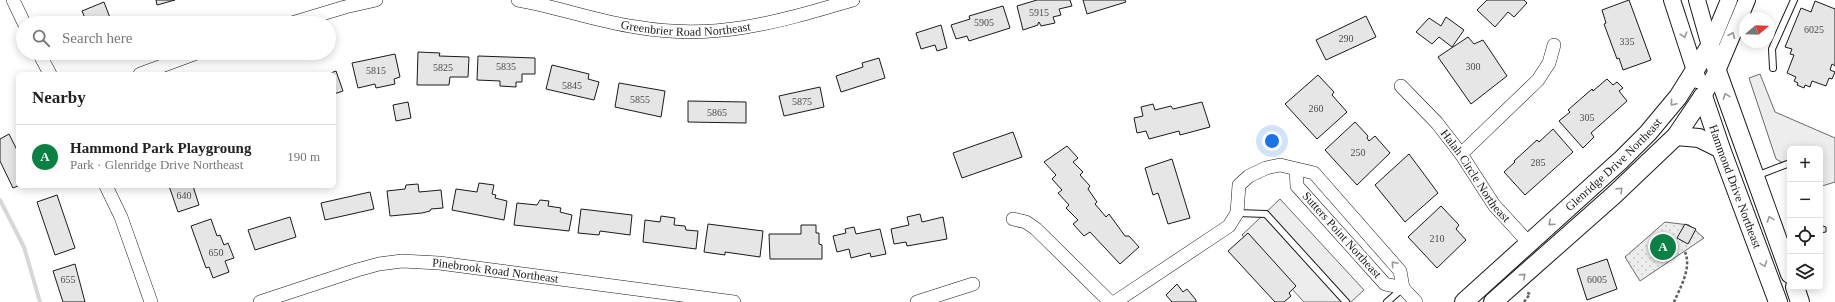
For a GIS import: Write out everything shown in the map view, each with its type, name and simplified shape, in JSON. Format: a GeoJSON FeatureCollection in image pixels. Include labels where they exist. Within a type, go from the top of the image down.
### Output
{"type":"FeatureCollection","features":[{"type":"Feature","properties":{"kind":"main road","name":"Glenridge Drive Northeast"},"geometry":{"type":"LineString","coordinates":[[1464,302],[1621,160],[1648,133],[1678,97],[1710,46]]}},
{"type":"Feature","properties":{"kind":"main road","name":"Hammond Drive Northeast"},"geometry":{"type":"LineString","coordinates":[[1710,46],[1717,71],[1787,266]]}},
{"type":"Feature","properties":{"kind":"main road","name":"Glenridge Drive Northeast"},"geometry":{"type":"LineString","coordinates":[[1493,302],[1614,196],[1676,136],[1703,96]]}},
{"type":"Feature","properties":{"kind":"main road","name":"Hammond Drive Northeast"},"geometry":{"type":"LineString","coordinates":[[1703,96],[1720,149],[1778,302]]}},
{"type":"Feature","properties":{"kind":"main road"},"geometry":{"type":"LineString","coordinates":[[1676,136],[1699,138],[1720,149]]}},
{"type":"Feature","properties":{"kind":"main road"},"geometry":{"type":"LineString","coordinates":[[1795,290],[1800,302]]}},
{"type":"Feature","properties":{"kind":"street"},"geometry":{"type":"LineString","coordinates":[[13,0],[21,16]]}},
{"type":"Feature","properties":{"kind":"street"},"geometry":{"type":"LineString","coordinates":[[315,16],[376,0]]}},
{"type":"Feature","properties":{"kind":"street","name":"Greenbrier Road Northeast"},"geometry":{"type":"LineString","coordinates":[[518,0],[636,27],[671,32],[707,32],[742,29],[777,22],[853,0]]}},
{"type":"Feature","properties":{"kind":"street","name":"Hammond Drive Northeast"},"geometry":{"type":"LineString","coordinates":[[1672,0],[1703,96]]}},
{"type":"Feature","properties":{"kind":"street"},"geometry":{"type":"LineString","coordinates":[[1697,0],[1710,46]]}},
{"type":"Feature","properties":{"kind":"street","name":"Glenridge Drive Northeast"},"geometry":{"type":"LineString","coordinates":[[1710,46],[1729,0]]}},
{"type":"Feature","properties":{"kind":"street","name":"Glenridge Drive Northeast"},"geometry":{"type":"LineString","coordinates":[[1703,96],[1717,71],[1747,0]]}},
{"type":"Feature","properties":{"kind":"street"},"geometry":{"type":"LineString","coordinates":[[1460,154],[1538,80],[1549,63],[1554,45]]}},
{"type":"Feature","properties":{"kind":"street"},"geometry":{"type":"LineString","coordinates":[[43,60],[49,72]]}},
{"type":"Feature","properties":{"kind":"street"},"geometry":{"type":"LineString","coordinates":[[145,72],[178,60]]}},
{"type":"Feature","properties":{"kind":"street","name":"Halah Circle Northeast"},"geometry":{"type":"LineString","coordinates":[[1401,86],[1437,123],[1494,205],[1529,243]]}},
{"type":"Feature","properties":{"kind":"street","name":"Sutters Point Northeast"},"geometry":{"type":"LineString","coordinates":[[1237,213],[1239,185],[1249,176],[1266,168],[1280,165],[1314,173],[1400,271],[1403,288],[1416,302]]}},
{"type":"Feature","properties":{"kind":"street","name":"Sutters Point Northeast"},"geometry":{"type":"LineString","coordinates":[[1296,169],[1297,186],[1385,284],[1403,288]]}},
{"type":"Feature","properties":{"kind":"street"},"geometry":{"type":"LineString","coordinates":[[107,188],[121,217],[151,302]]}},
{"type":"Feature","properties":{"kind":"street"},"geometry":{"type":"LineString","coordinates":[[1115,302],[1229,226],[1237,213]]}},
{"type":"Feature","properties":{"kind":"street"},"geometry":{"type":"LineString","coordinates":[[1013,219],[1026,222],[1036,228],[1110,302]]}},
{"type":"Feature","properties":{"kind":"street","name":"Pinebrook Road Northeast"},"geometry":{"type":"LineString","coordinates":[[260,302],[357,270],[402,261],[439,263],[698,300],[734,302]]}},
{"type":"Feature","properties":{"kind":"street"},"geometry":{"type":"LineString","coordinates":[[917,302],[972,284]]}},
{"type":"Feature","properties":{"kind":"lane"},"geometry":{"type":"LineString","coordinates":[[1773,68],[1772,49],[1794,0]]}},
{"type":"Feature","properties":{"kind":"lane"},"geometry":{"type":"LineString","coordinates":[[1755,176],[1787,164]]}},
{"type":"Feature","properties":{"kind":"lane"},"geometry":{"type":"LineString","coordinates":[[1237,213],[1266,214],[1346,302]]}},
{"type":"Feature","properties":{"kind":"lane"},"geometry":{"type":"LineString","coordinates":[[1386,302],[1403,288]]}},
{"type":"Feature","properties":{"kind":"path"},"geometry":{"type":"LineString","coordinates":[[1674,302],[1686,271],[1688,259],[1685,252]]}},
{"type":"Feature","properties":{"kind":"shaded area"},"geometry":{"type":"Polygon","coordinates":[[[1760,74],[1775,112],[1835,138],[1835,182],[1823,186],[1823,146],[1787,146],[1787,165],[1776,159],[1749,78],[1760,74]]]}},
{"type":"Feature","properties":{"kind":"shaded area"},"geometry":{"type":"Polygon","coordinates":[[[1280,199],[1364,290],[1351,302],[1304,302],[1242,235],[1280,199]]]}},
{"type":"Feature","properties":{"kind":"shaded area"},"geometry":{"type":"Polygon","coordinates":[[[1665,222],[1689,225],[1704,238],[1640,281],[1625,257],[1665,222]]]}},
{"type":"Feature","properties":{"kind":"building"},"geometry":{"type":"Polygon","coordinates":[[[156,0],[175,0],[157,5],[156,0]]]}},
{"type":"Feature","properties":{"kind":"building"},"geometry":{"type":"Polygon","coordinates":[[[1037,0],[1070,0],[1072,6],[1059,9],[1061,15],[1053,17],[1055,23],[1041,26],[1039,22],[1038,25],[1023,30],[1017,6],[1037,0]]]}},
{"type":"Feature","properties":{"kind":"building"},"geometry":{"type":"Polygon","coordinates":[[[1083,0],[1125,0],[1126,2],[1087,14],[1083,0]]]}},
{"type":"Feature","properties":{"kind":"building"},"geometry":{"type":"Polygon","coordinates":[[[1487,0],[1524,0],[1527,3],[1514,17],[1508,12],[1495,27],[1477,10],[1487,0]]]}},
{"type":"Feature","properties":{"kind":"building"},"geometry":{"type":"Polygon","coordinates":[[[1629,0],[1651,60],[1623,70],[1619,58],[1617,59],[1604,24],[1606,23],[1602,10],[1629,0]]]}},
{"type":"Feature","properties":{"kind":"building"},"geometry":{"type":"Polygon","coordinates":[[[1815,1],[1835,9],[1835,66],[1832,64],[1830,70],[1835,72],[1832,79],[1829,78],[1826,86],[1812,81],[1810,87],[1805,85],[1804,88],[1797,85],[1798,83],[1794,81],[1796,77],[1787,73],[1794,55],[1790,54],[1792,49],[1785,47],[1801,8],[1811,12],[1815,1]]]}},
{"type":"Feature","properties":{"kind":"building"},"geometry":{"type":"Polygon","coordinates":[[[104,2],[109,16],[84,16],[82,11],[104,2]]]}},
{"type":"Feature","properties":{"kind":"building"},"geometry":{"type":"Polygon","coordinates":[[[1003,6],[1010,28],[969,41],[967,36],[956,39],[951,25],[970,19],[969,16],[1003,6]]]}},
{"type":"Feature","properties":{"kind":"building"},"geometry":{"type":"Polygon","coordinates":[[[1366,16],[1376,37],[1326,60],[1316,40],[1366,16]]]}},
{"type":"Feature","properties":{"kind":"building"},"geometry":{"type":"Polygon","coordinates":[[[1446,17],[1464,30],[1452,47],[1439,37],[1432,44],[1416,32],[1429,18],[1441,26],[1446,17]]]}},
{"type":"Feature","properties":{"kind":"building"},"geometry":{"type":"Polygon","coordinates":[[[941,25],[947,48],[937,51],[935,45],[921,49],[916,33],[941,25]]]}},
{"type":"Feature","properties":{"kind":"building"},"geometry":{"type":"Polygon","coordinates":[[[1468,37],[1474,44],[1483,40],[1507,76],[1471,104],[1438,57],[1468,37]]]}},
{"type":"Feature","properties":{"kind":"building"},"geometry":{"type":"Polygon","coordinates":[[[418,52],[440,53],[439,56],[469,57],[468,77],[450,77],[449,85],[417,85],[418,52]]]}},
{"type":"Feature","properties":{"kind":"building"},"geometry":{"type":"Polygon","coordinates":[[[395,54],[400,77],[394,79],[395,84],[376,88],[375,84],[358,88],[352,63],[395,54]]]}},
{"type":"Feature","properties":{"kind":"building"},"geometry":{"type":"Polygon","coordinates":[[[478,56],[535,58],[535,74],[522,74],[522,82],[516,82],[516,87],[500,86],[500,81],[477,80],[478,56]]]}},
{"type":"Feature","properties":{"kind":"building"},"geometry":{"type":"Polygon","coordinates":[[[879,58],[885,78],[841,92],[836,76],[863,67],[862,63],[879,58]]]}},
{"type":"Feature","properties":{"kind":"building"},"geometry":{"type":"Polygon","coordinates":[[[552,65],[589,74],[588,79],[599,82],[594,100],[546,89],[552,65]]]}},
{"type":"Feature","properties":{"kind":"building"},"geometry":{"type":"Polygon","coordinates":[[[336,71],[343,91],[336,93],[336,72],[333,72],[336,71]]]}},
{"type":"Feature","properties":{"kind":"building"},"geometry":{"type":"Polygon","coordinates":[[[1318,75],[1334,92],[1332,95],[1347,112],[1317,139],[1285,104],[1318,75]]]}},
{"type":"Feature","properties":{"kind":"building"},"geometry":{"type":"Polygon","coordinates":[[[1607,79],[1613,85],[1617,82],[1623,88],[1619,91],[1627,101],[1591,133],[1594,137],[1583,148],[1559,121],[1570,112],[1568,110],[1592,89],[1593,91],[1607,79]]]}},
{"type":"Feature","properties":{"kind":"building"},"geometry":{"type":"Polygon","coordinates":[[[619,83],[665,91],[661,117],[615,107],[619,83]]]}},
{"type":"Feature","properties":{"kind":"building"},"geometry":{"type":"Polygon","coordinates":[[[820,87],[824,107],[784,116],[779,96],[820,87]]]}},
{"type":"Feature","properties":{"kind":"building"},"geometry":{"type":"Polygon","coordinates":[[[688,101],[746,102],[746,123],[688,122],[688,101]]]}},
{"type":"Feature","properties":{"kind":"building"},"geometry":{"type":"Polygon","coordinates":[[[408,102],[411,118],[396,121],[393,105],[408,102]]]}},
{"type":"Feature","properties":{"kind":"building"},"geometry":{"type":"Polygon","coordinates":[[[1202,102],[1210,127],[1180,135],[1179,131],[1149,139],[1146,131],[1137,133],[1134,118],[1143,116],[1141,107],[1153,104],[1155,110],[1171,106],[1173,109],[1202,102]]]}},
{"type":"Feature","properties":{"kind":"building"},"geometry":{"type":"Polygon","coordinates":[[[1355,122],[1368,136],[1367,138],[1369,141],[1375,136],[1390,153],[1357,185],[1325,150],[1355,122]]]}},
{"type":"Feature","properties":{"kind":"building"},"geometry":{"type":"Polygon","coordinates":[[[1553,129],[1573,152],[1525,195],[1504,172],[1537,140],[1539,142],[1553,129]]]}},
{"type":"Feature","properties":{"kind":"building"},"geometry":{"type":"Polygon","coordinates":[[[1013,132],[1022,157],[962,178],[953,153],[1013,132]]]}},
{"type":"Feature","properties":{"kind":"building"},"geometry":{"type":"Polygon","coordinates":[[[9,134],[16,148],[16,187],[13,188],[0,161],[0,139],[9,134]]]}},
{"type":"Feature","properties":{"kind":"building"},"geometry":{"type":"Polygon","coordinates":[[[1067,146],[1078,158],[1073,162],[1083,172],[1080,175],[1090,186],[1088,189],[1097,202],[1095,204],[1106,217],[1109,214],[1125,236],[1129,236],[1139,247],[1120,264],[1090,232],[1084,236],[1073,224],[1078,220],[1066,208],[1069,205],[1058,193],[1062,190],[1052,179],[1056,175],[1044,162],[1067,146]]]}},
{"type":"Feature","properties":{"kind":"building"},"geometry":{"type":"Polygon","coordinates":[[[1409,154],[1438,193],[1405,222],[1375,185],[1409,154]]]}},
{"type":"Feature","properties":{"kind":"building"},"geometry":{"type":"Polygon","coordinates":[[[1172,159],[1190,218],[1168,224],[1158,193],[1153,195],[1145,168],[1172,159]]]}},
{"type":"Feature","properties":{"kind":"building"},"geometry":{"type":"Polygon","coordinates":[[[479,183],[494,185],[492,194],[496,195],[495,198],[507,201],[504,220],[452,210],[456,189],[477,192],[479,183]]]}},
{"type":"Feature","properties":{"kind":"building"},"geometry":{"type":"Polygon","coordinates":[[[418,184],[419,192],[441,190],[443,208],[431,209],[430,211],[422,213],[390,216],[387,191],[405,189],[406,185],[418,184]]]}},
{"type":"Feature","properties":{"kind":"building"},"geometry":{"type":"Polygon","coordinates":[[[170,188],[194,188],[199,205],[178,212],[170,188]]]}},
{"type":"Feature","properties":{"kind":"building"},"geometry":{"type":"Polygon","coordinates":[[[370,192],[374,209],[325,220],[321,203],[370,192]]]}},
{"type":"Feature","properties":{"kind":"building"},"geometry":{"type":"Polygon","coordinates":[[[57,195],[75,248],[55,255],[37,202],[57,195]]]}},
{"type":"Feature","properties":{"kind":"building"},"geometry":{"type":"Polygon","coordinates":[[[540,200],[549,201],[548,206],[561,208],[560,212],[572,215],[569,231],[514,225],[517,203],[537,205],[540,200]]]}},
{"type":"Feature","properties":{"kind":"building"},"geometry":{"type":"Polygon","coordinates":[[[1441,206],[1459,225],[1456,229],[1466,240],[1437,268],[1408,237],[1441,206]]]}},
{"type":"Feature","properties":{"kind":"building"},"geometry":{"type":"Polygon","coordinates":[[[581,209],[632,215],[630,235],[600,231],[599,235],[578,233],[581,209]]]}},
{"type":"Feature","properties":{"kind":"building"},"geometry":{"type":"Polygon","coordinates":[[[920,214],[922,222],[943,217],[947,239],[907,246],[906,242],[894,244],[891,229],[909,225],[907,217],[920,214]]]}},
{"type":"Feature","properties":{"kind":"building"},"geometry":{"type":"Polygon","coordinates":[[[661,216],[675,218],[674,225],[685,226],[686,230],[698,231],[696,249],[643,242],[645,220],[660,222],[661,216]]]}},
{"type":"Feature","properties":{"kind":"building"},"geometry":{"type":"Polygon","coordinates":[[[290,217],[296,237],[255,250],[248,230],[290,217]]]}},
{"type":"Feature","properties":{"kind":"building"},"geometry":{"type":"Polygon","coordinates":[[[211,219],[217,236],[220,235],[224,245],[228,243],[234,258],[225,261],[229,272],[213,278],[209,267],[206,268],[191,226],[211,219]]]}},
{"type":"Feature","properties":{"kind":"building"},"geometry":{"type":"Polygon","coordinates":[[[708,224],[763,231],[760,257],[725,252],[725,255],[704,252],[708,224]]]}},
{"type":"Feature","properties":{"kind":"building"},"geometry":{"type":"Polygon","coordinates":[[[1685,224],[1696,229],[1688,244],[1677,238],[1685,224]]]}},
{"type":"Feature","properties":{"kind":"building"},"geometry":{"type":"Polygon","coordinates":[[[801,225],[816,225],[816,233],[819,233],[819,244],[822,245],[822,259],[770,259],[769,234],[801,234],[801,225]]]}},
{"type":"Feature","properties":{"kind":"building"},"geometry":{"type":"Polygon","coordinates":[[[1823,226],[1826,227],[1826,232],[1823,232],[1823,226]]]}},
{"type":"Feature","properties":{"kind":"building"},"geometry":{"type":"Polygon","coordinates":[[[854,227],[856,234],[880,229],[886,254],[871,257],[870,253],[851,258],[849,249],[837,252],[833,236],[846,233],[845,229],[854,227]]]}},
{"type":"Feature","properties":{"kind":"building"},"geometry":{"type":"Polygon","coordinates":[[[1248,233],[1296,286],[1289,293],[1291,296],[1284,302],[1275,302],[1228,251],[1248,233]]]}},
{"type":"Feature","properties":{"kind":"building"},"geometry":{"type":"Polygon","coordinates":[[[1607,259],[1617,289],[1587,300],[1577,269],[1607,259]]]}},
{"type":"Feature","properties":{"kind":"building"},"geometry":{"type":"Polygon","coordinates":[[[75,264],[85,302],[63,302],[53,271],[75,264]]]}},
{"type":"Feature","properties":{"kind":"building"},"geometry":{"type":"Polygon","coordinates":[[[1177,284],[1183,292],[1187,289],[1196,302],[1172,302],[1166,295],[1177,284]]]}},
{"type":"Feature","properties":{"kind":"waterway"},"geometry":{"type":"LineString","coordinates":[[0,200],[24,247],[40,302]]}},
{"type":"Feature","properties":{"kind":"place","name":"Hammond Park Playgroung"},"geometry":{"type":"Point","coordinates":[1663,247]}}]}
